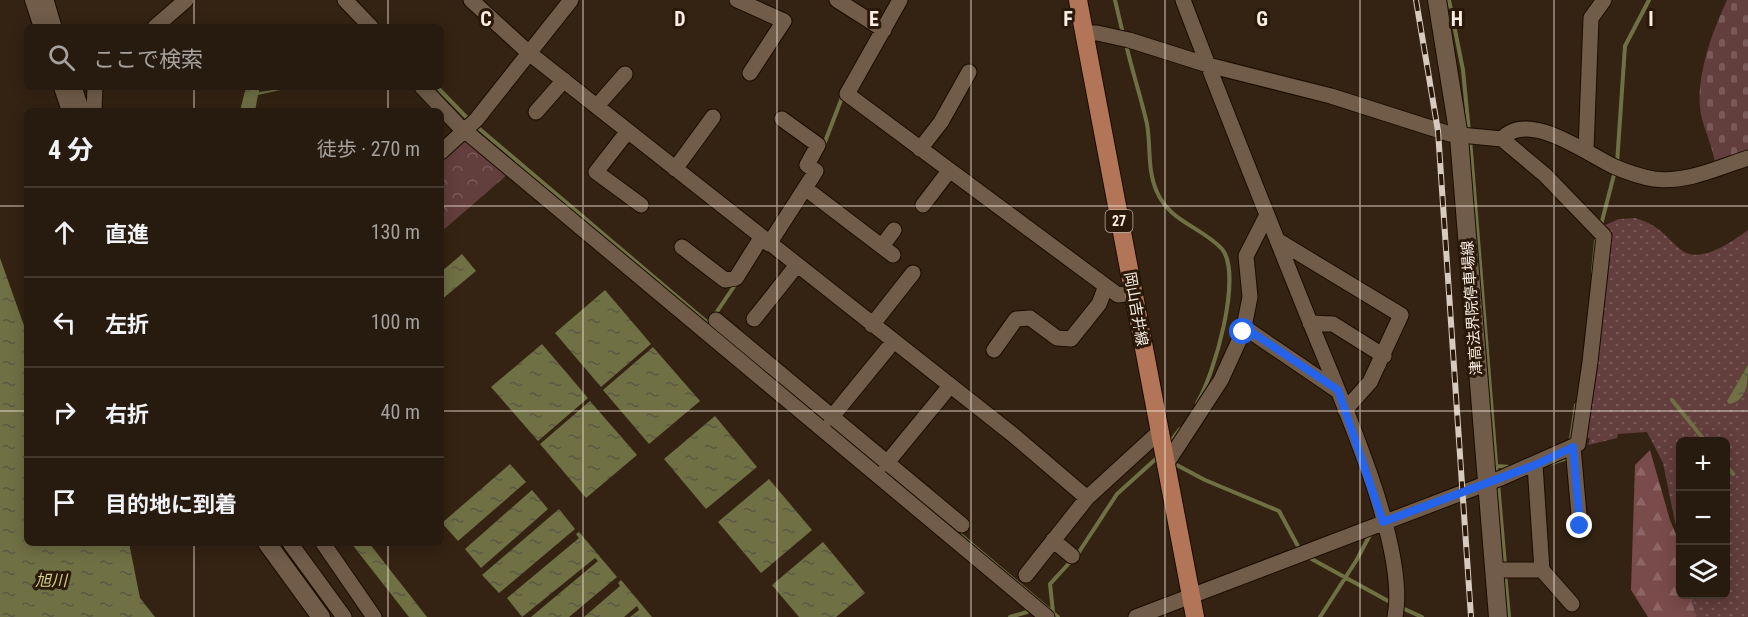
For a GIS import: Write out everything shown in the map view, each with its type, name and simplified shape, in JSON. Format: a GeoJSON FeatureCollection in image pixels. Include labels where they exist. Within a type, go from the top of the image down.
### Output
{"type":"FeatureCollection","features":[{"type":"Feature","properties":{"kind":"main road"},"geometry":{"type":"LineString","coordinates":[[34,0],[42,24]]}},
{"type":"Feature","properties":{"kind":"main road","name":"岡山吉井線"},"geometry":{"type":"LineString","coordinates":[[1078,0],[1159,438],[1167,462],[1195,617]]}},
{"type":"Feature","properties":{"kind":"main road","name":"津高法界院停車場線"},"geometry":{"type":"LineString","coordinates":[[1437,0],[1466,137],[1501,570],[1498,617]]}},
{"type":"Feature","properties":{"kind":"main road"},"geometry":{"type":"LineString","coordinates":[[64,90],[70,108]]}},
{"type":"Feature","properties":{"kind":"main road"},"geometry":{"type":"LineString","coordinates":[[269,546],[321,617]]}},
{"type":"Feature","properties":{"kind":"street"},"geometry":{"type":"LineString","coordinates":[[46,0],[53,24]]}},
{"type":"Feature","properties":{"kind":"street"},"geometry":{"type":"LineString","coordinates":[[158,24],[186,0]]}},
{"type":"Feature","properties":{"kind":"street"},"geometry":{"type":"LineString","coordinates":[[345,0],[368,24]]}},
{"type":"Feature","properties":{"kind":"street"},"geometry":{"type":"LineString","coordinates":[[471,0],[526,51],[950,386],[1087,498]]}},
{"type":"Feature","properties":{"kind":"street"},"geometry":{"type":"LineString","coordinates":[[737,0],[784,21],[750,73]]}},
{"type":"Feature","properties":{"kind":"street"},"geometry":{"type":"LineString","coordinates":[[837,0],[881,28]]}},
{"type":"Feature","properties":{"kind":"street"},"geometry":{"type":"LineString","coordinates":[[900,0],[881,28],[848,94],[1118,295],[1133,293]]}},
{"type":"Feature","properties":{"kind":"street"},"geometry":{"type":"LineString","coordinates":[[1183,0],[1346,410],[1383,522],[1398,589],[1396,609]]}},
{"type":"Feature","properties":{"kind":"street"},"geometry":{"type":"LineString","coordinates":[[1586,150],[1591,18],[1604,0]]}},
{"type":"Feature","properties":{"kind":"street"},"geometry":{"type":"LineString","coordinates":[[444,149],[470,126],[564,2]]}},
{"type":"Feature","properties":{"kind":"street"},"geometry":{"type":"LineString","coordinates":[[1085,33],[1097,33],[1124,39],[1208,65],[1331,96],[1466,137],[1502,139],[1545,175],[1604,236],[1578,444],[1535,465],[1136,617]]}},
{"type":"Feature","properties":{"kind":"street"},"geometry":{"type":"LineString","coordinates":[[920,149],[941,122],[969,72]]}},
{"type":"Feature","properties":{"kind":"street"},"geometry":{"type":"LineString","coordinates":[[597,106],[625,74]]}},
{"type":"Feature","properties":{"kind":"street"},"geometry":{"type":"LineString","coordinates":[[536,112],[564,80]]}},
{"type":"Feature","properties":{"kind":"street"},"geometry":{"type":"LineString","coordinates":[[75,90],[81,108]]}},
{"type":"Feature","properties":{"kind":"street"},"geometry":{"type":"LineString","coordinates":[[94,108],[95,90]]}},
{"type":"Feature","properties":{"kind":"street"},"geometry":{"type":"LineString","coordinates":[[426,90],[737,348],[1047,617]]}},
{"type":"Feature","properties":{"kind":"street"},"geometry":{"type":"LineString","coordinates":[[675,169],[713,117]]}},
{"type":"Feature","properties":{"kind":"street"},"geometry":{"type":"LineString","coordinates":[[682,247],[725,280],[736,278],[765,241],[816,171],[807,165],[818,145],[782,119]]}},
{"type":"Feature","properties":{"kind":"street"},"geometry":{"type":"LineString","coordinates":[[1502,139],[1509,132],[1526,128],[1552,135],[1616,167],[1653,178],[1672,180],[1691,178],[1748,158]]}},
{"type":"Feature","properties":{"kind":"street"},"geometry":{"type":"LineString","coordinates":[[628,131],[596,172],[641,205]]}},
{"type":"Feature","properties":{"kind":"street"},"geometry":{"type":"LineString","coordinates":[[922,205],[949,171]]}},
{"type":"Feature","properties":{"kind":"street"},"geometry":{"type":"LineString","coordinates":[[805,188],[887,250],[894,230]]}},
{"type":"Feature","properties":{"kind":"street"},"geometry":{"type":"LineString","coordinates":[[1167,462],[1221,380],[1244,327],[1250,297],[1246,256],[1267,214]]}},
{"type":"Feature","properties":{"kind":"street"},"geometry":{"type":"LineString","coordinates":[[1277,240],[1401,315],[1370,382],[1346,410]]}},
{"type":"Feature","properties":{"kind":"street"},"geometry":{"type":"LineString","coordinates":[[754,319],[797,265]]}},
{"type":"Feature","properties":{"kind":"street"},"geometry":{"type":"LineString","coordinates":[[872,325],[913,273]]}},
{"type":"Feature","properties":{"kind":"street"},"geometry":{"type":"LineString","coordinates":[[994,350],[1016,320],[1030,318],[1057,339],[1071,339],[1099,304],[1106,286]]}},
{"type":"Feature","properties":{"kind":"street"},"geometry":{"type":"LineString","coordinates":[[716,320],[737,348],[831,418],[962,525]]}},
{"type":"Feature","properties":{"kind":"street"},"geometry":{"type":"LineString","coordinates":[[1310,323],[1333,324],[1384,356]]}},
{"type":"Feature","properties":{"kind":"street"},"geometry":{"type":"LineString","coordinates":[[1244,327],[1338,390]]}},
{"type":"Feature","properties":{"kind":"street"},"geometry":{"type":"LineString","coordinates":[[831,418],[893,342]]}},
{"type":"Feature","properties":{"kind":"street"},"geometry":{"type":"LineString","coordinates":[[886,464],[950,386]]}},
{"type":"Feature","properties":{"kind":"street"},"geometry":{"type":"LineString","coordinates":[[1026,575],[1087,498],[1159,438]]}},
{"type":"Feature","properties":{"kind":"street"},"geometry":{"type":"LineString","coordinates":[[1573,447],[1580,526]]}},
{"type":"Feature","properties":{"kind":"street"},"geometry":{"type":"LineString","coordinates":[[1535,465],[1542,570],[1572,604]]}},
{"type":"Feature","properties":{"kind":"street"},"geometry":{"type":"LineString","coordinates":[[1053,540],[1072,556]]}},
{"type":"Feature","properties":{"kind":"street"},"geometry":{"type":"LineString","coordinates":[[292,546],[344,617]]}},
{"type":"Feature","properties":{"kind":"street"},"geometry":{"type":"LineString","coordinates":[[325,546],[374,617]]}},
{"type":"Feature","properties":{"kind":"street"},"geometry":{"type":"LineString","coordinates":[[1501,570],[1542,570]]}},
{"type":"Feature","properties":{"kind":"green space"},"geometry":{"type":"Polygon","coordinates":[[[1727,0],[1748,0],[1748,154],[1715,164],[1702,119],[1700,89],[1710,42],[1727,0]]]}},
{"type":"Feature","properties":{"kind":"green space"},"geometry":{"type":"Polygon","coordinates":[[[465,139],[508,174],[444,229],[444,156],[465,139]]]}},
{"type":"Feature","properties":{"kind":"green space"},"geometry":{"type":"Polygon","coordinates":[[[1635,218],[1643,221],[1665,234],[1680,249],[1688,254],[1697,255],[1716,250],[1748,230],[1748,617],[1696,617],[1692,601],[1693,599],[1730,599],[1730,437],[1676,437],[1676,524],[1663,463],[1647,432],[1618,434],[1617,438],[1588,445],[1590,438],[1585,438],[1603,226],[1619,219],[1635,218]]]}},
{"type":"Feature","properties":{"kind":"green space"},"geometry":{"type":"Polygon","coordinates":[[[1650,450],[1676,534],[1676,599],[1711,599],[1748,617],[1648,617],[1631,590],[1635,465],[1650,450]]]}},
{"type":"Feature","properties":{"kind":"water"},"geometry":{"type":"Polygon","coordinates":[[[245,90],[259,90],[259,92],[280,90],[258,95],[256,108],[241,108],[245,90]]]}},
{"type":"Feature","properties":{"kind":"water"},"geometry":{"type":"Polygon","coordinates":[[[462,254],[476,271],[444,298],[444,269],[462,254]]]}},
{"type":"Feature","properties":{"kind":"water","name":"旭川"},"geometry":{"type":"Polygon","coordinates":[[[0,258],[24,326],[24,546],[130,546],[140,598],[155,617],[0,617],[0,258]]]}},
{"type":"Feature","properties":{"kind":"water"},"geometry":{"type":"Polygon","coordinates":[[[605,290],[651,344],[601,387],[555,333],[605,290]]]}},
{"type":"Feature","properties":{"kind":"water"},"geometry":{"type":"Polygon","coordinates":[[[542,344],[588,398],[538,441],[491,387],[542,344]]]}},
{"type":"Feature","properties":{"kind":"water"},"geometry":{"type":"Polygon","coordinates":[[[653,347],[700,401],[649,444],[603,390],[653,347]]]}},
{"type":"Feature","properties":{"kind":"water"},"geometry":{"type":"Polygon","coordinates":[[[1748,365],[1746,389],[1740,399],[1729,404],[1727,401],[1748,365]]]}},
{"type":"Feature","properties":{"kind":"water"},"geometry":{"type":"Polygon","coordinates":[[[590,401],[637,455],[586,498],[540,444],[590,401]]]}},
{"type":"Feature","properties":{"kind":"water"},"geometry":{"type":"Polygon","coordinates":[[[715,416],[757,467],[706,509],[664,459],[715,416]]]}},
{"type":"Feature","properties":{"kind":"water"},"geometry":{"type":"Polygon","coordinates":[[[510,464],[526,482],[458,541],[444,525],[444,521],[510,464]]]}},
{"type":"Feature","properties":{"kind":"water"},"geometry":{"type":"Polygon","coordinates":[[[769,479],[812,530],[761,573],[718,522],[769,479]]]}},
{"type":"Feature","properties":{"kind":"water"},"geometry":{"type":"Polygon","coordinates":[[[532,490],[548,509],[481,568],[465,549],[532,490]]]}},
{"type":"Feature","properties":{"kind":"water"},"geometry":{"type":"Polygon","coordinates":[[[559,509],[575,529],[499,593],[482,575],[559,509]]]}},
{"type":"Feature","properties":{"kind":"water"},"geometry":{"type":"Polygon","coordinates":[[[579,532],[617,577],[569,617],[531,617],[598,561],[595,558],[522,617],[507,598],[579,538],[576,534],[579,532]]]}},
{"type":"Feature","properties":{"kind":"water"},"geometry":{"type":"Polygon","coordinates":[[[823,542],[865,593],[836,617],[799,617],[772,585],[823,542]]]}},
{"type":"Feature","properties":{"kind":"water"},"geometry":{"type":"Polygon","coordinates":[[[353,546],[371,546],[427,617],[409,617],[353,546]]]}},
{"type":"Feature","properties":{"kind":"water"},"geometry":{"type":"Polygon","coordinates":[[[621,580],[652,617],[630,617],[639,610],[637,606],[624,617],[584,617],[620,586],[618,583],[621,580]]]}},
{"type":"Feature","properties":{"kind":"waterway"},"geometry":{"type":"LineString","coordinates":[[1115,0],[1123,34]]}},
{"type":"Feature","properties":{"kind":"waterway"},"geometry":{"type":"LineString","coordinates":[[1449,0],[1463,70],[1469,132]]}},
{"type":"Feature","properties":{"kind":"waterway"},"geometry":{"type":"LineString","coordinates":[[1617,164],[1625,46],[1649,0]]}},
{"type":"Feature","properties":{"kind":"waterway"},"geometry":{"type":"LineString","coordinates":[[1126,44],[1147,124],[1150,167],[1157,192],[1163,202],[1178,217],[1214,241],[1222,249],[1228,262],[1228,302],[1224,326],[1211,371],[1197,403]]}},
{"type":"Feature","properties":{"kind":"waterway"},"geometry":{"type":"LineString","coordinates":[[440,90],[470,121]]}},
{"type":"Feature","properties":{"kind":"waterway"},"geometry":{"type":"LineString","coordinates":[[823,147],[843,95]]}},
{"type":"Feature","properties":{"kind":"waterway"},"geometry":{"type":"LineString","coordinates":[[476,126],[781,385]]}},
{"type":"Feature","properties":{"kind":"waterway"},"geometry":{"type":"LineString","coordinates":[[1470,139],[1497,476]]}},
{"type":"Feature","properties":{"kind":"waterway"},"geometry":{"type":"LineString","coordinates":[[1601,225],[1615,171]]}},
{"type":"Feature","properties":{"kind":"waterway"},"geometry":{"type":"LineString","coordinates":[[1593,272],[1596,241]]}},
{"type":"Feature","properties":{"kind":"waterway"},"geometry":{"type":"LineString","coordinates":[[714,316],[737,282]]}},
{"type":"Feature","properties":{"kind":"waterway"},"geometry":{"type":"LineString","coordinates":[[1672,400],[1702,437]]}},
{"type":"Feature","properties":{"kind":"waterway"},"geometry":{"type":"LineString","coordinates":[[1571,439],[1576,405]]}},
{"type":"Feature","properties":{"kind":"waterway"},"geometry":{"type":"LineString","coordinates":[[1168,445],[1180,429]]}},
{"type":"Feature","properties":{"kind":"waterway"},"geometry":{"type":"LineString","coordinates":[[1077,555],[1117,494],[1158,457]]}},
{"type":"Feature","properties":{"kind":"waterway"},"geometry":{"type":"LineString","coordinates":[[1549,464],[1570,457]]}},
{"type":"Feature","properties":{"kind":"waterway"},"geometry":{"type":"LineString","coordinates":[[1171,462],[1205,480],[1279,511],[1300,550]]}},
{"type":"Feature","properties":{"kind":"waterway"},"geometry":{"type":"LineString","coordinates":[[1496,466],[1511,467]]}},
{"type":"Feature","properties":{"kind":"waterway"},"geometry":{"type":"LineString","coordinates":[[1730,470],[1733,474]]}},
{"type":"Feature","properties":{"kind":"waterway"},"geometry":{"type":"LineString","coordinates":[[893,478],[1058,617]]}},
{"type":"Feature","properties":{"kind":"waterway"},"geometry":{"type":"LineString","coordinates":[[1498,483],[1505,565]]}},
{"type":"Feature","properties":{"kind":"waterway"},"geometry":{"type":"LineString","coordinates":[[1320,617],[1370,535]]}},
{"type":"Feature","properties":{"kind":"waterway"},"geometry":{"type":"LineString","coordinates":[[1308,557],[1390,602]]}},
{"type":"Feature","properties":{"kind":"waterway"},"geometry":{"type":"LineString","coordinates":[[1053,612],[1050,584],[1072,560]]}},
{"type":"Feature","properties":{"kind":"waterway"},"geometry":{"type":"LineString","coordinates":[[1505,573],[1509,617]]}},
{"type":"Feature","properties":{"kind":"waterway"},"geometry":{"type":"LineString","coordinates":[[1400,607],[1422,617]]}},
{"type":"Feature","properties":{"kind":"waterway"},"geometry":{"type":"LineString","coordinates":[[1010,617],[1027,612]]}},
{"type":"Feature","properties":{"kind":"railway"},"geometry":{"type":"LineString","coordinates":[[1416,0],[1438,131],[1471,617]]}},
{"type":"Feature","properties":{"kind":"route"},"geometry":{"type":"LineString","coordinates":[[1243,332],[1244,327],[1338,390],[1383,522],[1477,488],[1573,447],[1580,526]]}}]}
